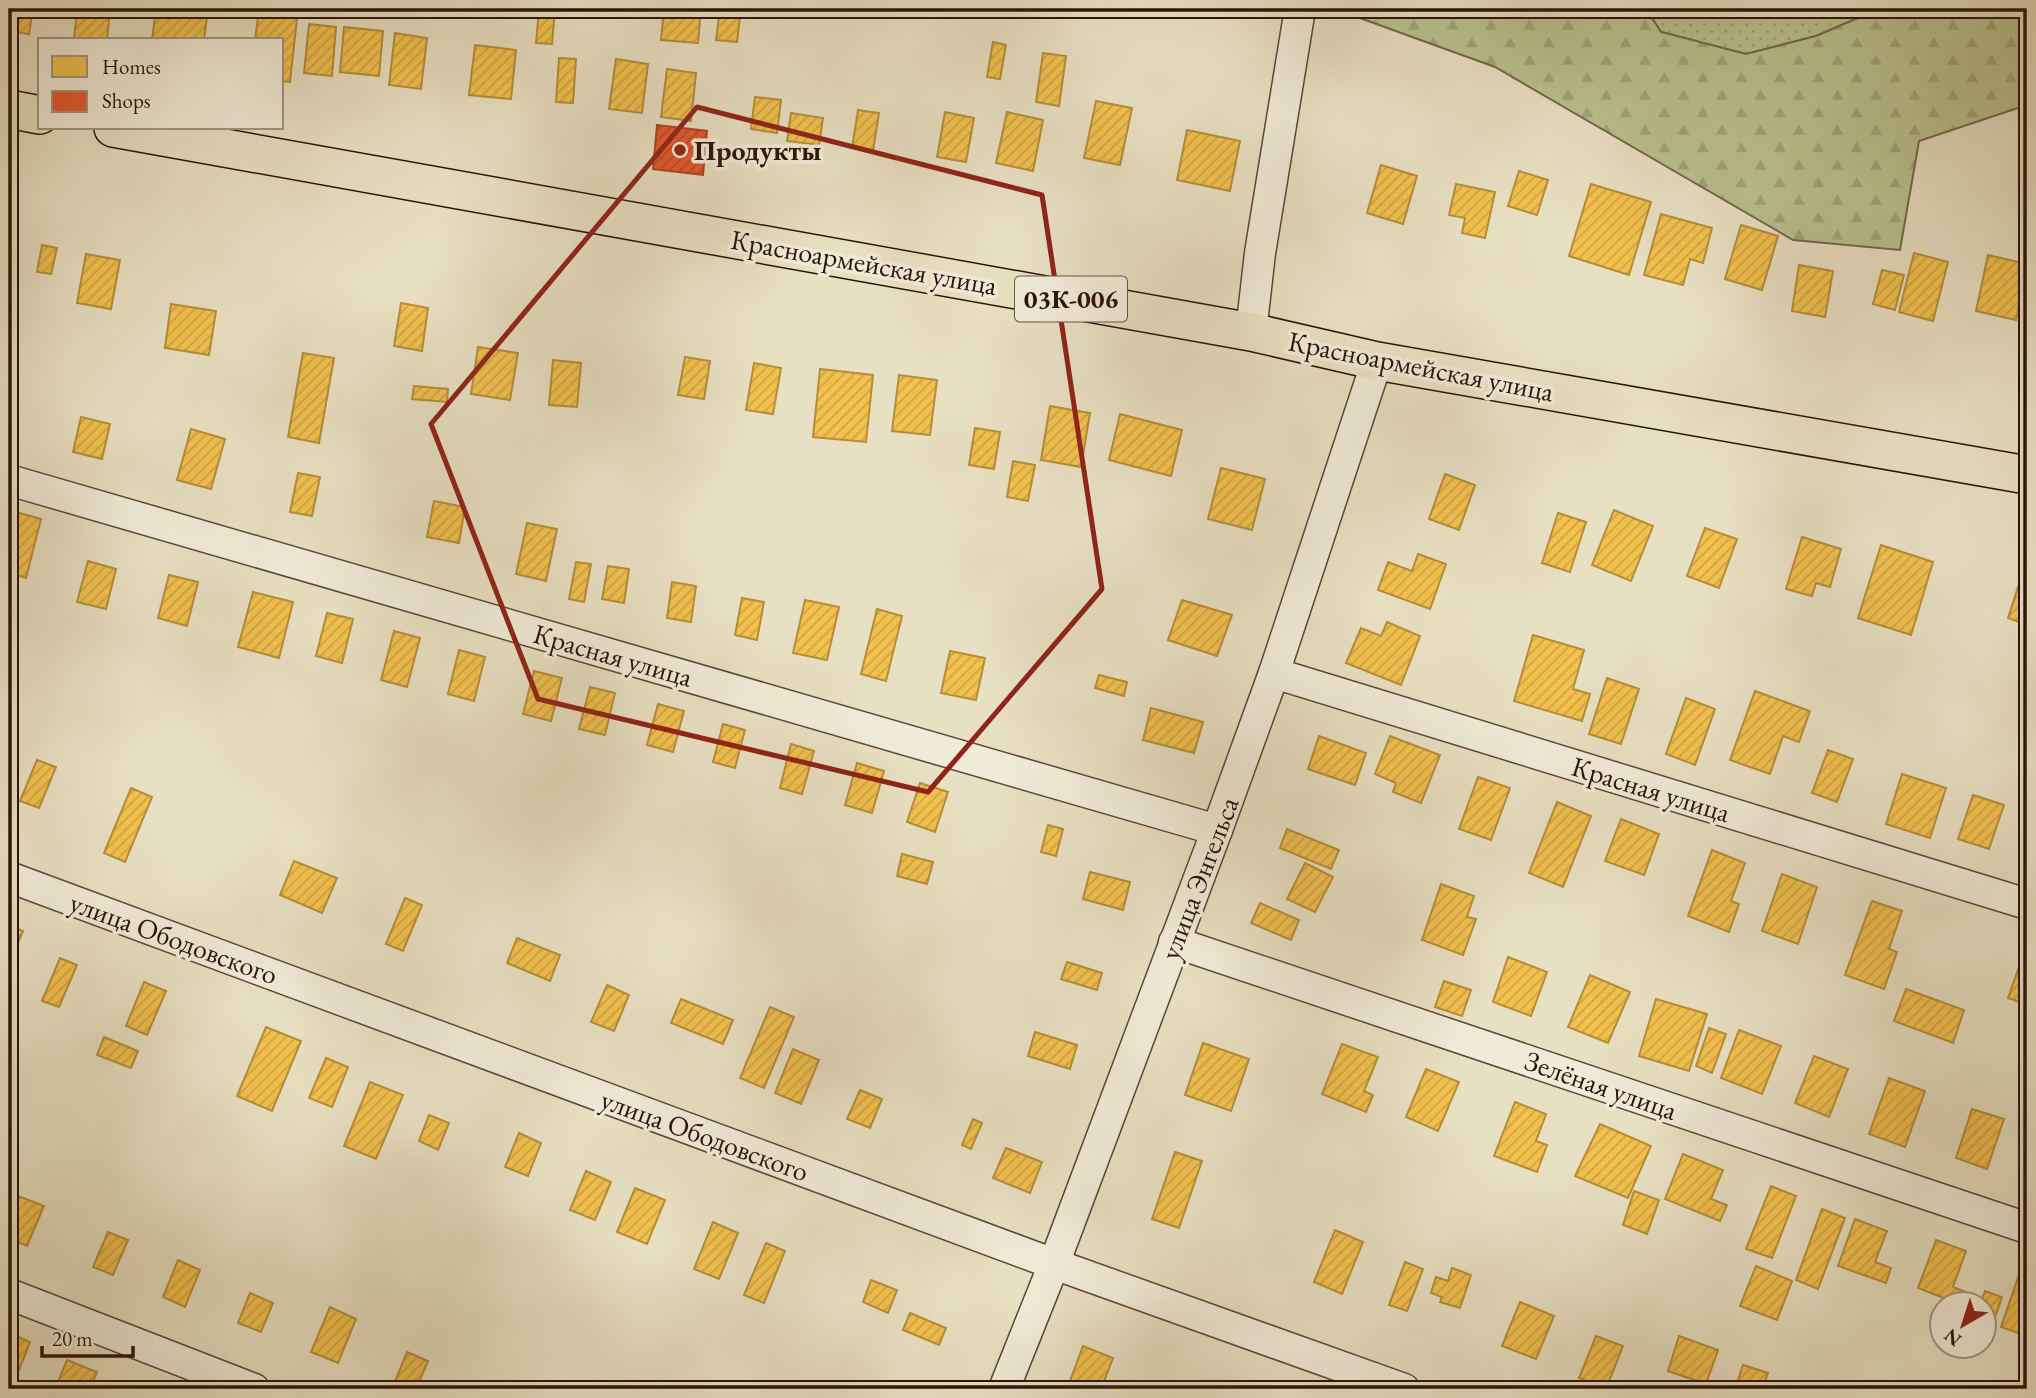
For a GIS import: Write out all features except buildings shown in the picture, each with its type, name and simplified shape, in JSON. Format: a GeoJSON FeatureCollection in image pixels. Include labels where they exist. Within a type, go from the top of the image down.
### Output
{"type":"FeatureCollection","features":[{"type":"Feature","properties":{"kind":"main road"},"geometry":{"type":"LineString","coordinates":[[9,109],[38,115]]}},
{"type":"Feature","properties":{"kind":"main road","name":"Красноармейская улица"},"geometry":{"type":"LineString","coordinates":[[124,130],[1251,332],[1377,361],[2027,475]]}},
{"type":"Feature","properties":{"kind":"street"},"geometry":{"type":"LineString","coordinates":[[1251,332],[1260,253],[1300,9]]}},
{"type":"Feature","properties":{"kind":"street","name":"улица Энгельса"},"geometry":{"type":"LineString","coordinates":[[1004,1389],[1054,1264],[1274,674],[1377,361]]}},
{"type":"Feature","properties":{"kind":"street","name":"Красная улица"},"geometry":{"type":"LineString","coordinates":[[9,480],[1217,830]]}},
{"type":"Feature","properties":{"kind":"street","name":"Красная улица"},"geometry":{"type":"LineString","coordinates":[[1274,674],[2027,904]]}},
{"type":"Feature","properties":{"kind":"street","name":"улица Ободовского"},"geometry":{"type":"LineString","coordinates":[[9,877],[1054,1264],[1404,1389]]}},
{"type":"Feature","properties":{"kind":"street","name":"Зелёная улица"},"geometry":{"type":"LineString","coordinates":[[1174,942],[2027,1228]]}},
{"type":"Feature","properties":{"kind":"street"},"geometry":{"type":"LineString","coordinates":[[9,1294],[254,1389]]}},
{"type":"Feature","properties":{"kind":"highlighted area"},"geometry":{"type":"Polygon","coordinates":[[[697,107],[1042,195],[1102,589],[928,792],[538,699],[431,424],[697,107]]]}},
{"type":"Feature","properties":{"kind":"green space"},"geometry":{"type":"Polygon","coordinates":[[[1335,9],[1646,9],[1661,32],[1746,54],[1816,36],[1879,9],[2027,9],[2027,105],[1919,141],[1900,250],[1793,240],[1495,67],[1335,9]]]}},
{"type":"Feature","properties":{"kind":"green space"},"geometry":{"type":"Polygon","coordinates":[[[1646,9],[1879,9],[1816,36],[1746,54],[1661,32],[1646,9]]]}},
{"type":"Feature","properties":{"kind":"place","name":"Продукты"},"geometry":{"type":"Point","coordinates":[680,150]}}]}
